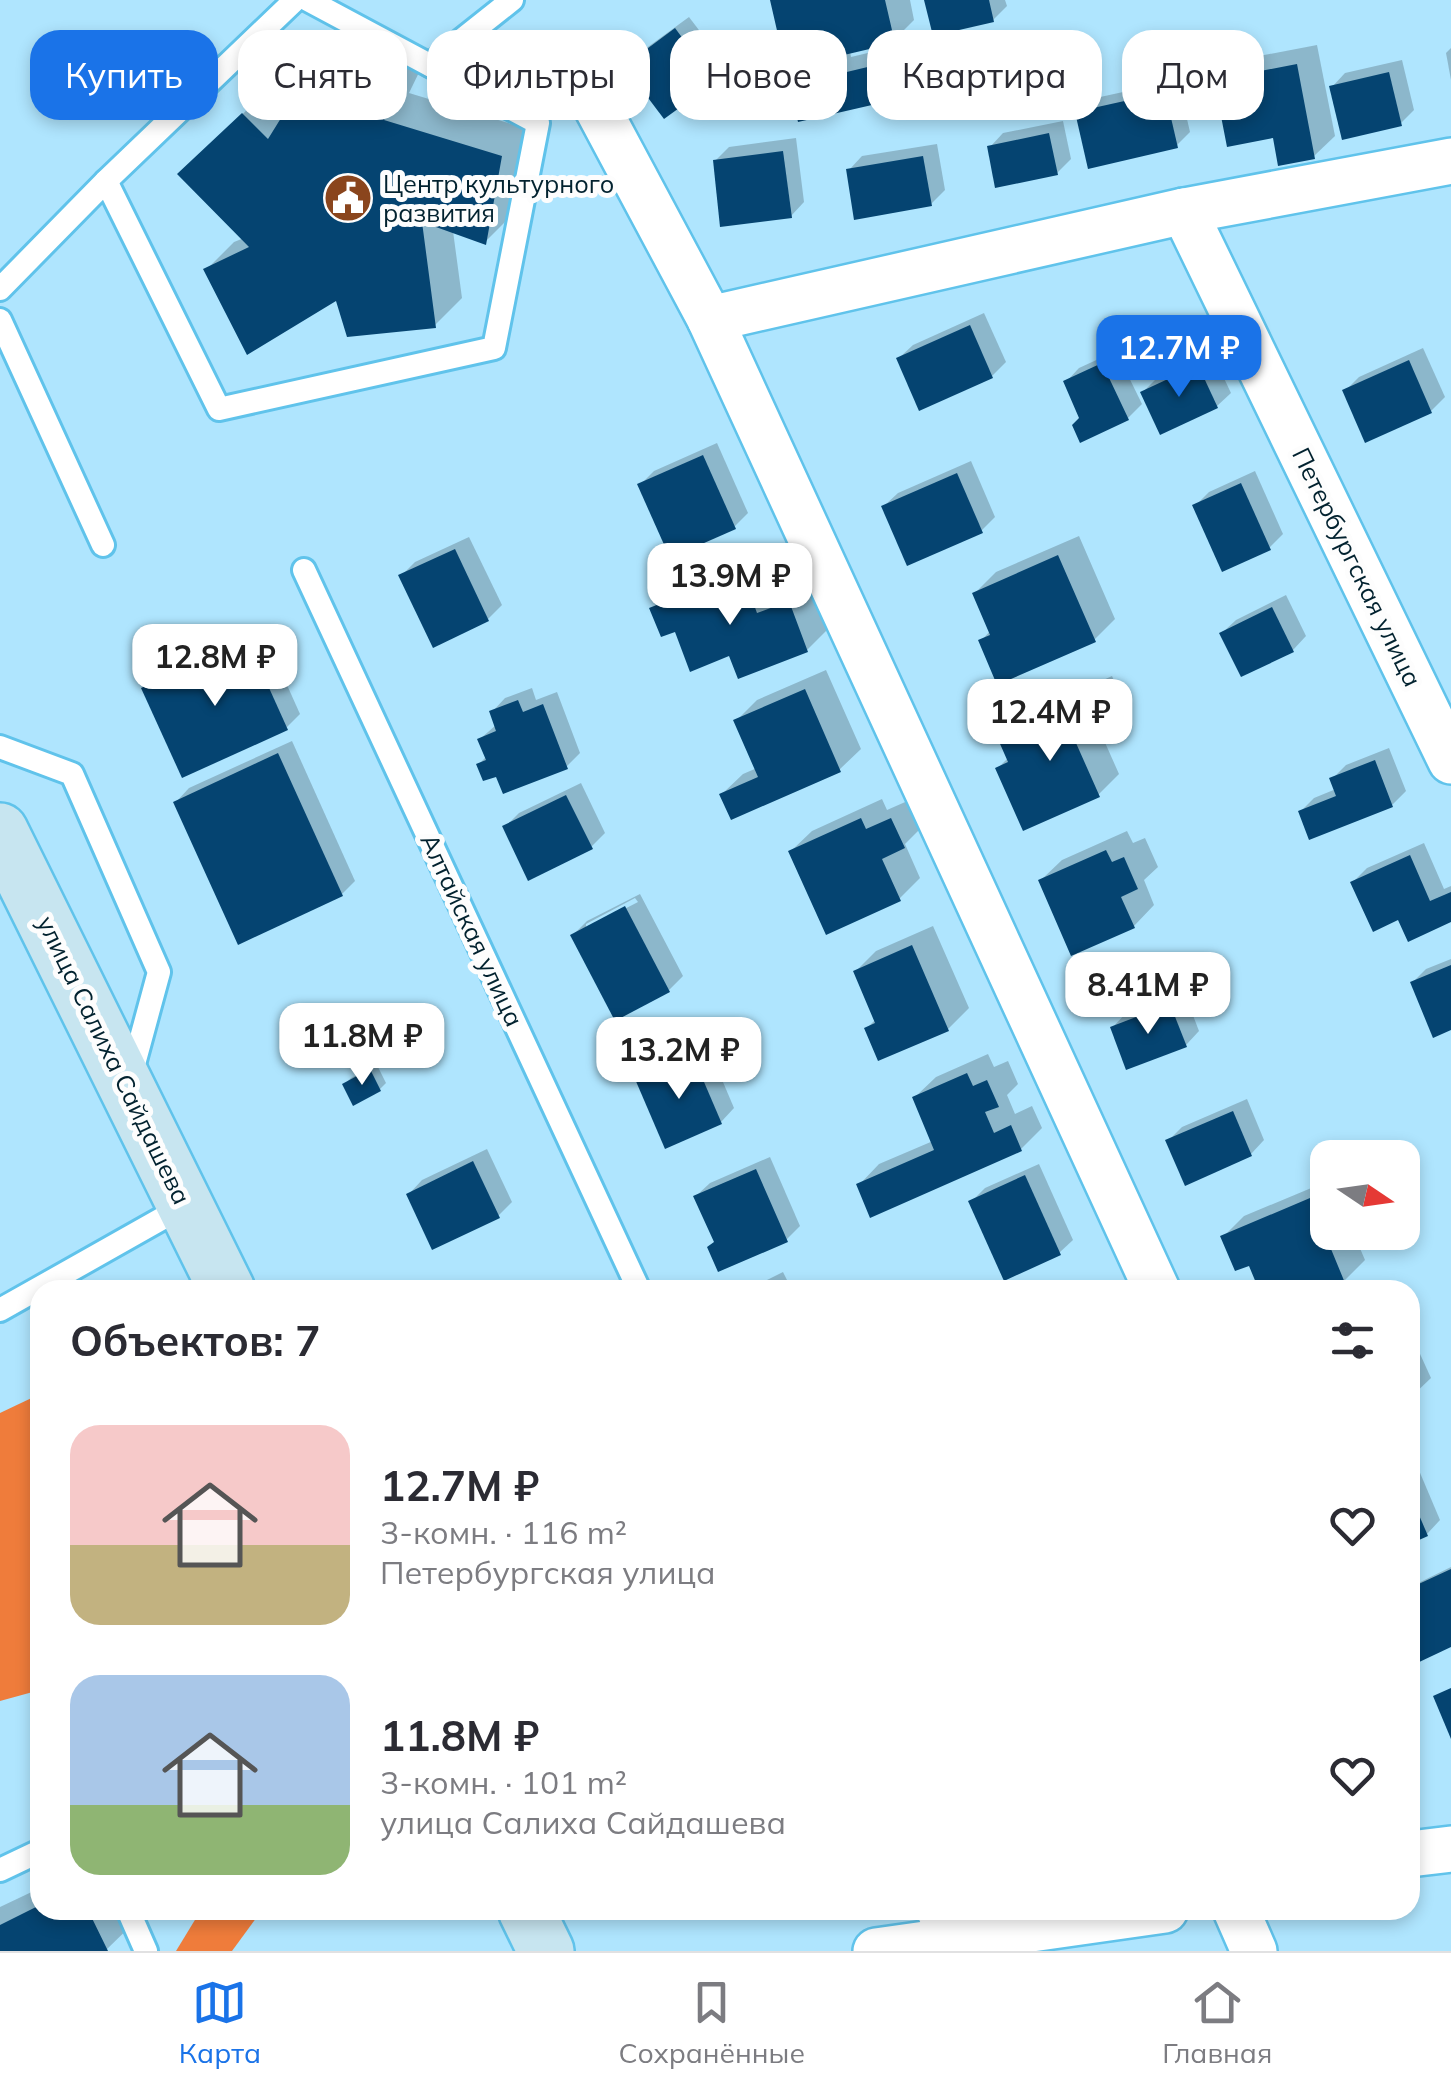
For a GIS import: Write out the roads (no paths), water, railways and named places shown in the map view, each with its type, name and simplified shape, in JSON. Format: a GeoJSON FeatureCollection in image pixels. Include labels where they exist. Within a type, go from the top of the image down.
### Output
{"type":"FeatureCollection","features":[{"type":"Feature","properties":{"kind":"street"},"geometry":{"type":"LineString","coordinates":[[604,120],[710,319],[1152,1280]]}},
{"type":"Feature","properties":{"kind":"street"},"geometry":{"type":"LineString","coordinates":[[710,319],[1184,211],[1451,161]]}},
{"type":"Feature","properties":{"kind":"street","name":"Петербургская улица"},"geometry":{"type":"LineString","coordinates":[[1184,211],[1451,761]]}},
{"type":"Feature","properties":{"kind":"street","name":"улица Салиха Сайдашева"},"geometry":{"type":"LineString","coordinates":[[0,831],[222,1280]]}},
{"type":"Feature","properties":{"kind":"street"},"geometry":{"type":"LineString","coordinates":[[876,1951],[934,1926],[1021,1920]]}},
{"type":"Feature","properties":{"kind":"street"},"geometry":{"type":"LineString","coordinates":[[1240,1920],[1254,1951]]}},
{"type":"Feature","properties":{"kind":"lane"},"geometry":{"type":"LineString","coordinates":[[0,289],[294,0]]}},
{"type":"Feature","properties":{"kind":"lane"},"geometry":{"type":"LineString","coordinates":[[308,0],[427,63]]}},
{"type":"Feature","properties":{"kind":"lane"},"geometry":{"type":"LineString","coordinates":[[474,30],[512,0]]}},
{"type":"Feature","properties":{"kind":"lane"},"geometry":{"type":"LineString","coordinates":[[106,181],[219,409],[494,348],[538,123],[532,120]]}},
{"type":"Feature","properties":{"kind":"lane"},"geometry":{"type":"LineString","coordinates":[[0,320],[103,546]]}},
{"type":"Feature","properties":{"kind":"lane","name":"Алтайская улица"},"geometry":{"type":"LineString","coordinates":[[304,570],[634,1280]]}},
{"type":"Feature","properties":{"kind":"lane"},"geometry":{"type":"LineString","coordinates":[[0,748],[72,774],[159,972],[128,1088]]}},
{"type":"Feature","properties":{"kind":"lane"},"geometry":{"type":"LineString","coordinates":[[53,1280],[186,1204]]}},
{"type":"Feature","properties":{"kind":"lane"},"geometry":{"type":"LineString","coordinates":[[0,1310],[30,1293]]}},
{"type":"Feature","properties":{"kind":"lane"},"geometry":{"type":"LineString","coordinates":[[0,1870],[30,1856]]}},
{"type":"Feature","properties":{"kind":"lane"},"geometry":{"type":"LineString","coordinates":[[132,1920],[146,1951]]}},
{"type":"Feature","properties":{"kind":"place","name":"Центр культурного развития"},"geometry":{"type":"Point","coordinates":[348,198]}}]}
